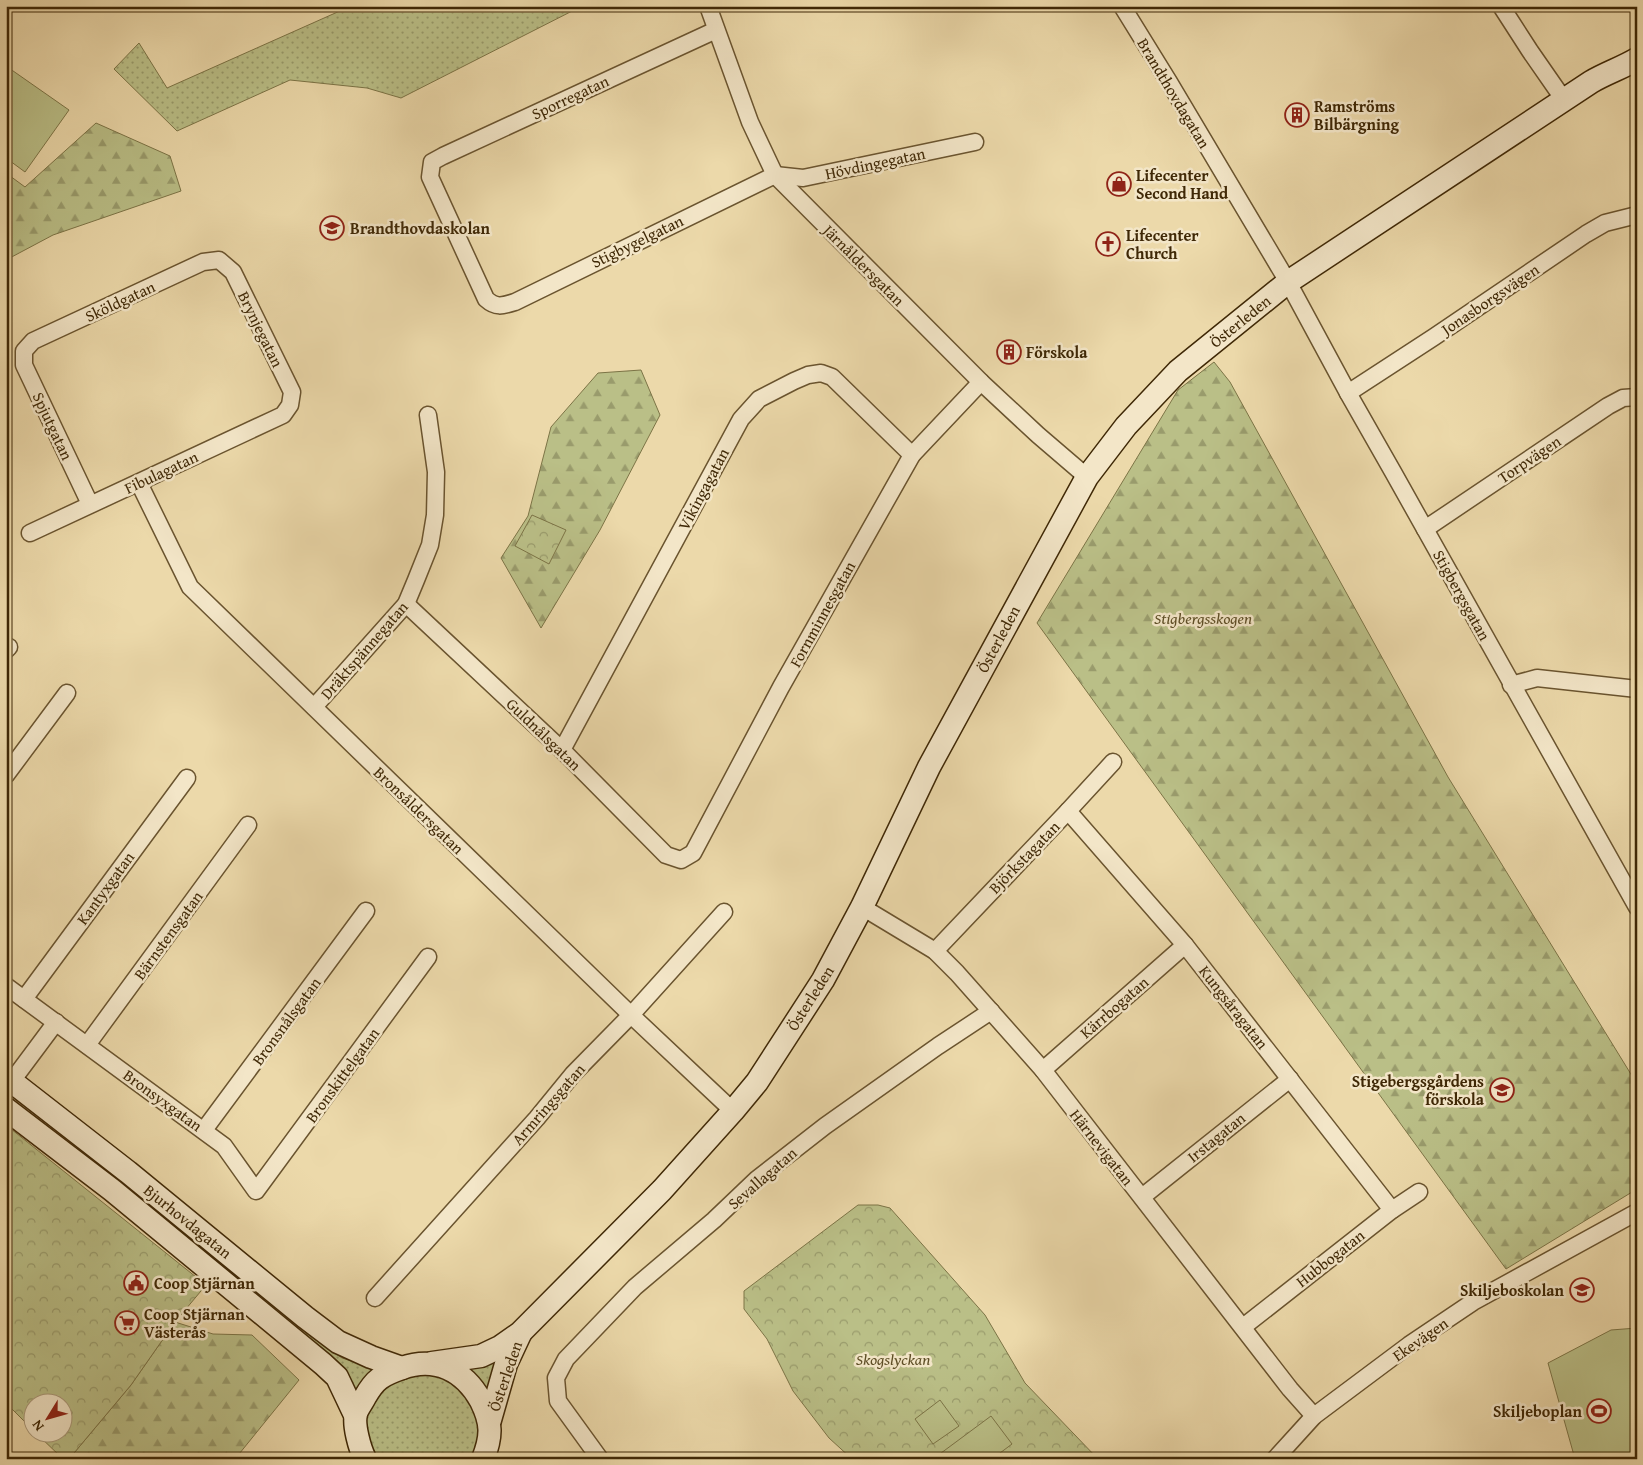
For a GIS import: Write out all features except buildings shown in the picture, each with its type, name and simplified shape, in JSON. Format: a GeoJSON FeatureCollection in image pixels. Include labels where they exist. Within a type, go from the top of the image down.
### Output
{"type":"FeatureCollection","features":[{"type":"Feature","properties":{"kind":"main road","name":"Österleden"},"geometry":{"type":"LineString","coordinates":[[1608,72],[1617,59],[1637,43]]}},
{"type":"Feature","properties":{"kind":"main road","name":"Österleden"},"geometry":{"type":"LineString","coordinates":[[356,1425],[370,1388],[383,1374],[414,1364],[481,1356],[500,1347],[520,1333],[662,1190],[757,1082],[823,980],[862,907],[929,767],[1087,477],[1126,426],[1178,371],[1288,282],[1564,100],[1608,72],[1623,67],[1637,59]]}},
{"type":"Feature","properties":{"kind":"main road","name":"Bjurhovdagatan"},"geometry":{"type":"LineString","coordinates":[[8,1083],[128,1172],[338,1342],[402,1368]]}},
{"type":"Feature","properties":{"kind":"main road","name":"Bjurhovdagatan"},"geometry":{"type":"LineString","coordinates":[[6,1109],[112,1190],[337,1377],[356,1425],[360,1451],[364,1459]]}},
{"type":"Feature","properties":{"kind":"main road"},"geometry":{"type":"LineString","coordinates":[[112,1190],[128,1172]]}},
{"type":"Feature","properties":{"kind":"main road","name":"Österleden"},"geometry":{"type":"LineString","coordinates":[[489,1444],[506,1364],[520,1333]]}},
{"type":"Feature","properties":{"kind":"main road"},"geometry":{"type":"LineString","coordinates":[[432,1363],[448,1368],[463,1378],[475,1390],[489,1444]]}},
{"type":"Feature","properties":{"kind":"main road"},"geometry":{"type":"LineString","coordinates":[[354,1459],[356,1425]]}},
{"type":"Feature","properties":{"kind":"street","name":"Järnåldersgatan"},"geometry":{"type":"LineString","coordinates":[[708,6],[750,122],[775,174],[981,382],[1087,477]]}},
{"type":"Feature","properties":{"kind":"street","name":"Brandthovdagatan"},"geometry":{"type":"LineString","coordinates":[[1122,6],[1288,282]]}},
{"type":"Feature","properties":{"kind":"street"},"geometry":{"type":"LineString","coordinates":[[1500,6],[1564,100]]}},
{"type":"Feature","properties":{"kind":"street","name":"Sporregatan"},"geometry":{"type":"LineString","coordinates":[[499,306],[492,304],[486,299],[430,177],[432,162],[716,30]]}},
{"type":"Feature","properties":{"kind":"street","name":"Hövdingegatan"},"geometry":{"type":"LineString","coordinates":[[775,174],[803,178],[975,142]]}},
{"type":"Feature","properties":{"kind":"street","name":"Stigbygelgatan"},"geometry":{"type":"LineString","coordinates":[[499,306],[515,302],[775,174]]}},
{"type":"Feature","properties":{"kind":"street","name":"Jonasborgsvägen"},"geometry":{"type":"LineString","coordinates":[[1348,394],[1586,234],[1605,224],[1637,215]]}},
{"type":"Feature","properties":{"kind":"street","name":"Sköldgatan"},"geometry":{"type":"LineString","coordinates":[[27,348],[33,341],[203,262],[217,260]]}},
{"type":"Feature","properties":{"kind":"street","name":"Brynjegatan"},"geometry":{"type":"LineString","coordinates":[[217,260],[233,272],[237,280],[292,392],[289,406]]}},
{"type":"Feature","properties":{"kind":"street","name":"Stigbergsgatan"},"geometry":{"type":"LineString","coordinates":[[1288,282],[1348,394],[1637,907]]}},
{"type":"Feature","properties":{"kind":"street","name":"Spjutgatan"},"geometry":{"type":"LineString","coordinates":[[27,348],[24,351],[24,365],[90,504]]}},
{"type":"Feature","properties":{"kind":"street","name":"Vikingagatan"},"geometry":{"type":"LineString","coordinates":[[562,750],[740,419],[759,399],[808,375],[821,373],[832,377],[912,455]]}},
{"type":"Feature","properties":{"kind":"street","name":"Fornminnesgatan"},"geometry":{"type":"LineString","coordinates":[[682,859],[693,853],[781,687],[912,455],[981,382]]}},
{"type":"Feature","properties":{"kind":"street","name":"Torpvägen"},"geometry":{"type":"LineString","coordinates":[[1425,529],[1608,406],[1623,398],[1637,396]]}},
{"type":"Feature","properties":{"kind":"street","name":"Fibulagatan"},"geometry":{"type":"LineString","coordinates":[[30,533],[283,415],[289,406]]}},
{"type":"Feature","properties":{"kind":"street","name":"Dräktspännegatan"},"geometry":{"type":"LineString","coordinates":[[314,707],[406,604],[430,545],[435,515],[436,472],[428,415]]}},
{"type":"Feature","properties":{"kind":"street","name":"Bronsåldersgatan"},"geometry":{"type":"LineString","coordinates":[[140,482],[190,587],[630,1015],[733,1111]]}},
{"type":"Feature","properties":{"kind":"street","name":"Guldnålsgatan"},"geometry":{"type":"LineString","coordinates":[[406,604],[562,750],[666,855],[682,859]]}},
{"type":"Feature","properties":{"kind":"street"},"geometry":{"type":"LineString","coordinates":[[1511,685],[1537,678],[1637,689]]}},
{"type":"Feature","properties":{"kind":"street"},"geometry":{"type":"LineString","coordinates":[[6,775],[68,693]]}},
{"type":"Feature","properties":{"kind":"street","name":"Björkstagatan"},"geometry":{"type":"LineString","coordinates":[[935,951],[1113,762]]}},
{"type":"Feature","properties":{"kind":"street","name":"Kantyxgatan"},"geometry":{"type":"LineString","coordinates":[[24,999],[187,778]]}},
{"type":"Feature","properties":{"kind":"street","name":"Kungsåragatan"},"geometry":{"type":"LineString","coordinates":[[1068,811],[1185,945],[1392,1210]]}},
{"type":"Feature","properties":{"kind":"street","name":"Bärnstensgatan"},"geometry":{"type":"LineString","coordinates":[[87,1045],[248,825]]}},
{"type":"Feature","properties":{"kind":"street","name":"Härnevigatan"},"geometry":{"type":"LineString","coordinates":[[862,907],[935,951],[991,1011],[1043,1070],[1290,1388],[1314,1416]]}},
{"type":"Feature","properties":{"kind":"street","name":"Bronsnålsgatan"},"geometry":{"type":"LineString","coordinates":[[204,1130],[366,911]]}},
{"type":"Feature","properties":{"kind":"street","name":"Armringsgatan"},"geometry":{"type":"LineString","coordinates":[[375,1298],[530,1125],[573,1074],[724,912]]}},
{"type":"Feature","properties":{"kind":"street","name":"Kärrbogatan"},"geometry":{"type":"LineString","coordinates":[[1043,1070],[1185,945]]}},
{"type":"Feature","properties":{"kind":"street","name":"Bronskittelgatan"},"geometry":{"type":"LineString","coordinates":[[256,1191],[428,958]]}},
{"type":"Feature","properties":{"kind":"street","name":"Bronsyxgatan"},"geometry":{"type":"LineString","coordinates":[[6,986],[224,1146],[256,1191]]}},
{"type":"Feature","properties":{"kind":"street","name":"Sevallagatan"},"geometry":{"type":"LineString","coordinates":[[600,1459],[558,1401],[556,1378],[566,1359],[635,1287],[714,1220],[757,1179],[825,1126],[991,1011]]}},
{"type":"Feature","properties":{"kind":"street"},"geometry":{"type":"LineString","coordinates":[[8,1083],[56,1022]]}},
{"type":"Feature","properties":{"kind":"street","name":"Irstagatan"},"geometry":{"type":"LineString","coordinates":[[1142,1197],[1290,1079]]}},
{"type":"Feature","properties":{"kind":"street","name":"Hubbogatan"},"geometry":{"type":"LineString","coordinates":[[1244,1328],[1392,1210],[1419,1192]]}},
{"type":"Feature","properties":{"kind":"street","name":"Ekevägen"},"geometry":{"type":"LineString","coordinates":[[1275,1459],[1314,1416],[1409,1345],[1473,1302],[1637,1212]]}},
{"type":"Feature","properties":{"kind":"green space"},"geometry":{"type":"Polygon","coordinates":[[[351,6],[582,6],[401,98],[367,88],[290,80],[177,131],[114,69],[139,43],[167,88],[351,6]]]}},
{"type":"Feature","properties":{"kind":"green space"},"geometry":{"type":"Polygon","coordinates":[[[6,66],[69,110],[25,172],[6,158],[6,66]]]}},
{"type":"Feature","properties":{"kind":"green space"},"geometry":{"type":"Polygon","coordinates":[[[96,123],[170,156],[181,191],[53,235],[6,260],[6,173],[25,187],[96,123]]]}},
{"type":"Feature","properties":{"kind":"green space","name":"Stigbergsskogen"},"geometry":{"type":"Polygon","coordinates":[[[1214,362],[1230,382],[1448,777],[1637,1084],[1637,1189],[1506,1269],[1037,623],[1178,390],[1214,362]]]}},
{"type":"Feature","properties":{"kind":"green space"},"geometry":{"type":"Polygon","coordinates":[[[641,370],[660,415],[600,530],[541,628],[501,558],[528,516],[551,427],[598,373],[641,370]]]}},
{"type":"Feature","properties":{"kind":"green space"},"geometry":{"type":"Polygon","coordinates":[[[532,515],[566,530],[549,564],[515,546],[532,515]]]}},
{"type":"Feature","properties":{"kind":"green space"},"geometry":{"type":"Polygon","coordinates":[[[6,1125],[206,1285],[175,1322],[131,1385],[69,1459],[63,1459],[45,1442],[72,1442],[72,1392],[22,1392],[22,1419],[6,1403],[6,1125]]]}},
{"type":"Feature","properties":{"kind":"green space","name":"Skogslyckan"},"geometry":{"type":"Polygon","coordinates":[[[858,1205],[878,1205],[890,1208],[985,1315],[1025,1383],[1098,1459],[852,1459],[829,1438],[793,1391],[767,1339],[744,1309],[744,1291],[858,1205]]]}},
{"type":"Feature","properties":{"kind":"green space"},"geometry":{"type":"Polygon","coordinates":[[[162,1223],[201,1245],[310,1336],[342,1358],[376,1369],[355,1392],[162,1223]]]}},
{"type":"Feature","properties":{"kind":"green space"},"geometry":{"type":"Polygon","coordinates":[[[175,1322],[213,1334],[252,1335],[299,1380],[235,1459],[69,1459],[131,1385],[175,1322]]]}},
{"type":"Feature","properties":{"kind":"green space","name":"Skiljeboplan"},"geometry":{"type":"Polygon","coordinates":[[[1637,1328],[1637,1459],[1575,1459],[1548,1363],[1611,1330],[1637,1328]]]}},
{"type":"Feature","properties":{"kind":"green space"},"geometry":{"type":"Polygon","coordinates":[[[499,1358],[488,1395],[463,1368],[499,1358]]]}},
{"type":"Feature","properties":{"kind":"green space"},"geometry":{"type":"Polygon","coordinates":[[[414,1373],[442,1376],[456,1383],[462,1389],[472,1407],[480,1433],[472,1459],[373,1459],[365,1424],[370,1406],[381,1390],[396,1379],[414,1373]]]}},
{"type":"Feature","properties":{"kind":"green space"},"geometry":{"type":"Polygon","coordinates":[[[940,1400],[959,1426],[933,1444],[915,1419],[940,1400]]]}},
{"type":"Feature","properties":{"kind":"green space"},"geometry":{"type":"Polygon","coordinates":[[[991,1416],[1012,1444],[992,1459],[933,1459],[991,1416]]]}},
{"type":"Feature","properties":{"kind":"place","name":"Ramströms Bilbärgning"},"geometry":{"type":"Point","coordinates":[1297,115]}},
{"type":"Feature","properties":{"kind":"place","name":"Lifecenter Second Hand"},"geometry":{"type":"Point","coordinates":[1119,184]}},
{"type":"Feature","properties":{"kind":"place","name":"Brandthovdaskolan"},"geometry":{"type":"Point","coordinates":[332,228]}},
{"type":"Feature","properties":{"kind":"place","name":"Lifecenter Church"},"geometry":{"type":"Point","coordinates":[1108,244]}},
{"type":"Feature","properties":{"kind":"place","name":"Förskola"},"geometry":{"type":"Point","coordinates":[1009,352]}},
{"type":"Feature","properties":{"kind":"place","name":"Stigebergsgårdens förskola"},"geometry":{"type":"Point","coordinates":[1502,1090]}},
{"type":"Feature","properties":{"kind":"place","name":"Coop Stjärnan"},"geometry":{"type":"Point","coordinates":[136,1283]}},
{"type":"Feature","properties":{"kind":"place","name":"Skiljeboskolan"},"geometry":{"type":"Point","coordinates":[1582,1290]}},
{"type":"Feature","properties":{"kind":"place","name":"Coop Stjärnan Västerås"},"geometry":{"type":"Point","coordinates":[127,1323]}},
{"type":"Feature","properties":{"kind":"place","name":"Skiljeboplan"},"geometry":{"type":"Point","coordinates":[1599,1411]}}]}
